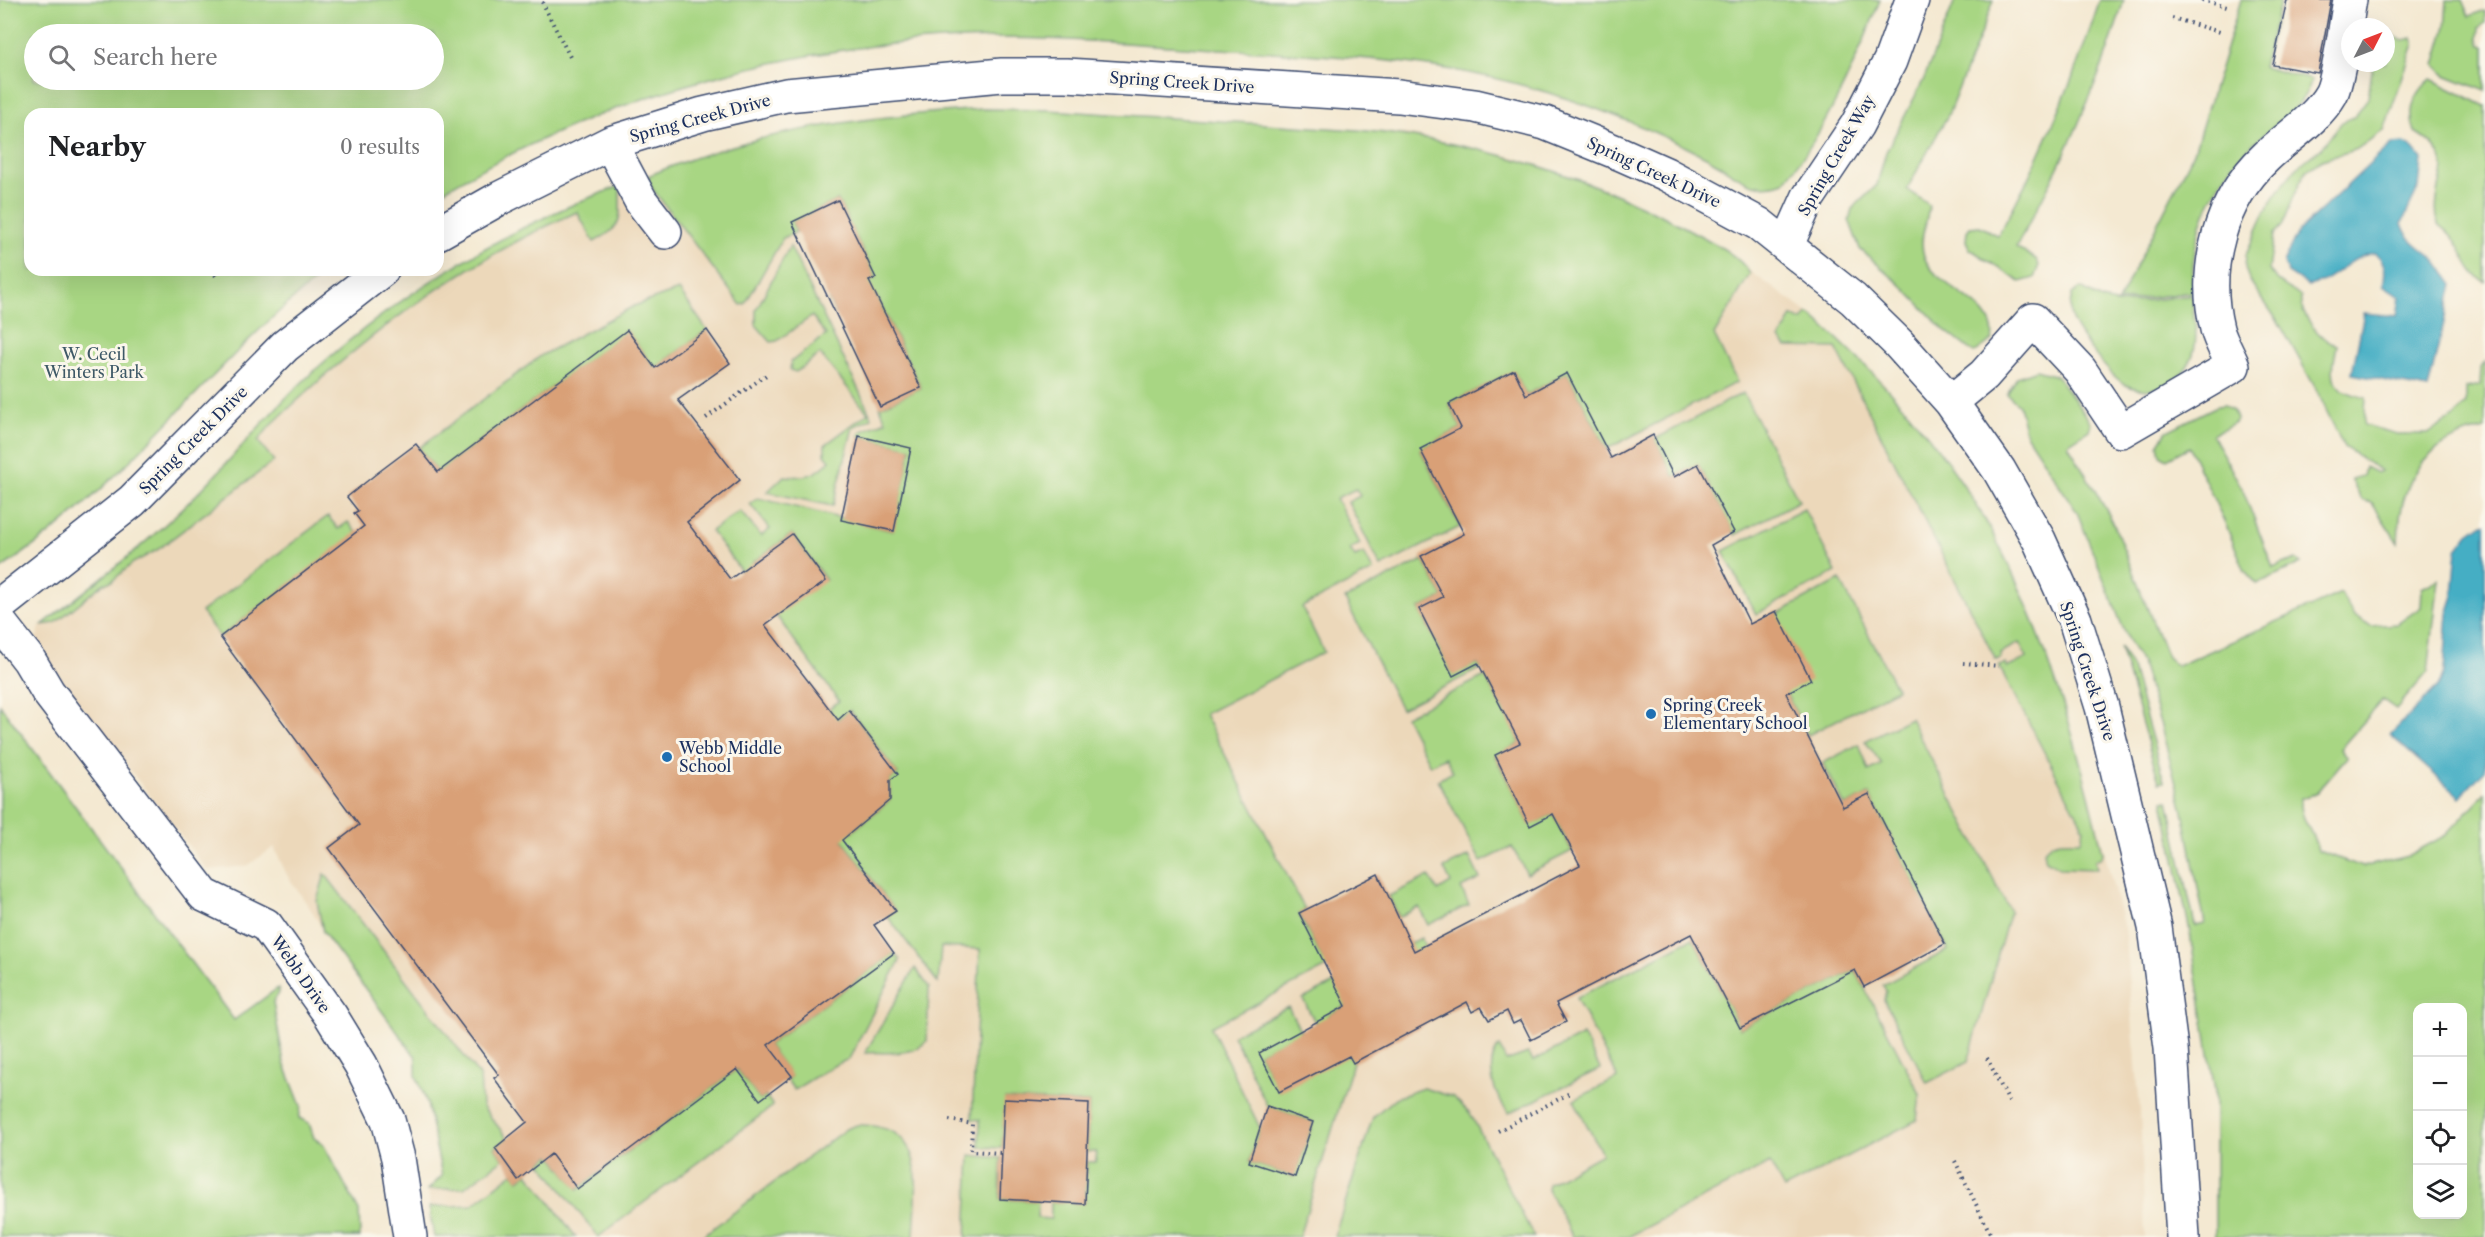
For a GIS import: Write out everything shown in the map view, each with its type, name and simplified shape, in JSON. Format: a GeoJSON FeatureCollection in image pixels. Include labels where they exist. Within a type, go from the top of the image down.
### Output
{"type":"FeatureCollection","features":[{"type":"Feature","properties":{"kind":"street","name":"Spring Creek Way"},"geometry":{"type":"LineString","coordinates":[[1787,244],[1808,198],[1857,125],[1890,61],[1912,0]]}},
{"type":"Feature","properties":{"kind":"street"},"geometry":{"type":"LineString","coordinates":[[1951,402],[1984,375],[2033,320],[2080,370],[2121,431],[2233,366],[2217,329],[2213,290],[2216,238],[2236,192],[2264,158],[2305,124],[2331,93],[2350,0]]}},
{"type":"Feature","properties":{"kind":"street","name":"Spring Creek Drive"},"geometry":{"type":"LineString","coordinates":[[444,230],[500,198],[610,143],[703,114],[786,95],[1002,75],[1067,75],[1399,96],[1475,106],[1545,123],[1666,174],[1759,224],[1787,244],[1868,314],[1951,402],[1999,470],[2039,540],[2075,620],[2102,707],[2155,927],[2172,1059],[2183,1237]]}},
{"type":"Feature","properties":{"kind":"street"},"geometry":{"type":"LineString","coordinates":[[610,143],[641,201],[665,232]]}},
{"type":"Feature","properties":{"kind":"street","name":"Spring Creek Drive"},"geometry":{"type":"LineString","coordinates":[[0,605],[132,501],[285,346],[374,276]]}},
{"type":"Feature","properties":{"kind":"street","name":"Webb Drive"},"geometry":{"type":"LineString","coordinates":[[0,623],[29,660],[48,692],[204,895],[266,925],[297,969],[361,1065],[388,1120],[398,1158],[410,1237]]}},
{"type":"Feature","properties":{"kind":"path"},"geometry":{"type":"LineString","coordinates":[[2202,0],[2227,7]]}},
{"type":"Feature","properties":{"kind":"path"},"geometry":{"type":"LineString","coordinates":[[542,2],[571,59]]}},
{"type":"Feature","properties":{"kind":"path"},"geometry":{"type":"LineString","coordinates":[[2172,18],[2220,32]]}},
{"type":"Feature","properties":{"kind":"path"},"geometry":{"type":"LineString","coordinates":[[706,418],[769,373]]}},
{"type":"Feature","properties":{"kind":"path"},"geometry":{"type":"LineString","coordinates":[[1964,663],[1999,666]]}},
{"type":"Feature","properties":{"kind":"path"},"geometry":{"type":"LineString","coordinates":[[1987,1058],[2008,1102]]}},
{"type":"Feature","properties":{"kind":"path"},"geometry":{"type":"LineString","coordinates":[[1498,1131],[1570,1093]]}},
{"type":"Feature","properties":{"kind":"path"},"geometry":{"type":"LineString","coordinates":[[950,1120],[972,1124],[971,1151],[1002,1153]]}},
{"type":"Feature","properties":{"kind":"path"},"geometry":{"type":"LineString","coordinates":[[1955,1161],[1992,1237]]}},
{"type":"Feature","properties":{"kind":"shaded area"},"geometry":{"type":"Polygon","coordinates":[[[983,109],[1047,110],[1407,134],[1514,157],[1606,189],[1705,239],[1811,315],[1844,344],[1882,381],[1921,429],[1979,510],[2003,555],[2046,652],[2084,772],[2124,928],[2140,1109],[2145,1237],[434,1237],[428,1190],[442,1176],[427,1103],[416,1075],[416,1057],[331,944],[287,875],[274,847],[247,866],[207,870],[55,672],[35,642],[40,627],[122,562],[201,490],[261,423],[343,346],[379,317],[465,261],[509,236],[597,194],[718,149],[879,117],[983,109]]]}},
{"type":"Feature","properties":{"kind":"green space","name":"W. Cecil Winters Park"},"geometry":{"type":"Polygon","coordinates":[[[0,0],[1880,0],[1851,71],[1827,118],[1784,182],[1767,186],[1744,181],[1708,158],[1664,136],[1572,100],[1525,86],[1449,69],[1373,59],[1295,53],[1055,39],[1001,38],[927,41],[854,49],[781,61],[709,78],[638,101],[570,127],[503,158],[444,191],[444,108],[24,108],[24,276],[321,276],[245,344],[87,502],[45,537],[0,569],[0,0]]]}},
{"type":"Feature","properties":{"kind":"green space"},"geometry":{"type":"Polygon","coordinates":[[[1955,0],[1994,0],[1948,115],[1907,189],[1929,205],[1922,249],[1930,268],[1977,306],[1992,327],[1992,340],[1974,353],[1942,328],[1902,286],[1860,249],[1849,220],[1852,209],[1877,185],[1886,152],[1923,81],[1955,0]]]}},
{"type":"Feature","properties":{"kind":"green space"},"geometry":{"type":"Polygon","coordinates":[[[2100,0],[2124,0],[2103,64],[2077,126],[2016,247],[2036,259],[2039,265],[2034,278],[2020,282],[1970,249],[1966,241],[1967,231],[1970,227],[1980,226],[1998,236],[2055,121],[2100,0]]]}},
{"type":"Feature","properties":{"kind":"green space"},"geometry":{"type":"Polygon","coordinates":[[[2241,0],[2281,0],[2263,67],[2312,80],[2295,109],[2239,158],[2215,192],[2199,230],[2195,250],[2193,292],[2118,302],[2194,152],[2241,0]]]}},
{"type":"Feature","properties":{"kind":"green space"},"geometry":{"type":"Polygon","coordinates":[[[2447,0],[2462,0],[2469,16],[2485,10],[2485,23],[2479,28],[2478,38],[2481,45],[2485,46],[2485,91],[2445,75],[2435,65],[2445,30],[2447,0]]]}},
{"type":"Feature","properties":{"kind":"green space"},"geometry":{"type":"Polygon","coordinates":[[[2395,36],[2401,39],[2412,38],[2414,44],[2384,130],[2357,149],[2322,160],[2307,170],[2282,226],[2274,234],[2269,270],[2278,281],[2301,297],[2303,311],[2318,333],[2337,345],[2333,367],[2335,381],[2345,391],[2366,398],[2364,425],[2397,434],[2428,434],[2455,416],[2466,403],[2466,388],[2480,385],[2481,368],[2485,362],[2485,429],[2445,444],[2430,455],[2419,468],[2403,501],[2398,543],[2372,503],[2362,500],[2351,479],[2363,476],[2365,467],[2377,473],[2381,471],[2344,447],[2316,389],[2279,323],[2249,280],[2245,268],[2246,255],[2266,210],[2282,186],[2296,168],[2321,148],[2342,122],[2354,117],[2368,98],[2372,72],[2395,72],[2395,36]]]}},
{"type":"Feature","properties":{"kind":"green space"},"geometry":{"type":"Polygon","coordinates":[[[2431,79],[2485,106],[2485,282],[2472,269],[2454,238],[2438,224],[2436,209],[2442,163],[2439,153],[2431,143],[2415,132],[2412,117],[2417,96],[2431,79]]]}},
{"type":"Feature","properties":{"kind":"green space"},"geometry":{"type":"Polygon","coordinates":[[[983,109],[1047,110],[1357,130],[1444,142],[1486,151],[1569,176],[1649,209],[1714,243],[1738,260],[1750,274],[1714,335],[1737,382],[1607,449],[1567,373],[1526,395],[1514,371],[1449,404],[1461,428],[1420,449],[1460,527],[1381,567],[1348,502],[1360,496],[1356,489],[1336,498],[1360,544],[1350,549],[1355,557],[1364,553],[1373,571],[1302,607],[1324,652],[1204,714],[1305,910],[1299,914],[1323,960],[1356,952],[1211,1027],[1260,1128],[1249,1162],[1295,1177],[1313,1122],[1267,1106],[1233,1035],[1288,1007],[1301,1032],[1259,1053],[1279,1091],[1316,1024],[1303,999],[1421,938],[1428,952],[1328,1016],[1353,1063],[1299,1237],[966,1237],[970,1155],[1001,1158],[1000,1199],[1038,1201],[1037,1218],[1051,1219],[1051,1202],[1085,1203],[1087,1162],[1096,1162],[1096,1152],[1087,1152],[1089,1103],[1005,1099],[1002,1148],[979,1147],[980,1120],[972,1119],[980,949],[941,947],[938,983],[887,916],[895,910],[838,834],[853,831],[890,800],[890,780],[898,774],[850,710],[832,724],[823,713],[839,701],[767,603],[826,580],[792,534],[753,562],[747,579],[711,531],[740,511],[761,536],[770,529],[750,504],[758,498],[893,531],[911,448],[859,436],[860,432],[886,421],[880,407],[921,388],[876,295],[836,314],[829,300],[876,278],[838,200],[792,222],[796,232],[783,238],[745,304],[741,305],[651,187],[648,176],[688,160],[770,136],[855,121],[983,109]]]}},
{"type":"Feature","properties":{"kind":"green space"},"geometry":{"type":"Polygon","coordinates":[[[620,186],[619,220],[611,231],[594,242],[577,212],[492,255],[414,305],[341,362],[270,426],[258,441],[274,461],[157,550],[133,563],[112,581],[103,584],[55,623],[42,625],[164,526],[213,478],[294,390],[366,327],[438,276],[444,276],[446,271],[532,223],[620,186]]]}},
{"type":"Feature","properties":{"kind":"green space"},"geometry":{"type":"Polygon","coordinates":[[[790,246],[872,418],[853,427],[833,506],[767,492],[784,476],[810,475],[820,470],[830,460],[825,454],[825,445],[868,413],[820,354],[796,372],[790,370],[791,362],[826,335],[812,316],[777,341],[771,342],[756,325],[756,310],[790,246]]]}},
{"type":"Feature","properties":{"kind":"green space"},"geometry":{"type":"Polygon","coordinates":[[[2081,288],[2102,300],[2119,304],[2192,295],[2196,329],[2195,343],[2191,360],[2185,370],[2168,384],[2148,390],[2137,389],[2119,380],[2103,364],[2074,325],[2070,311],[2072,294],[2081,288]]]}},
{"type":"Feature","properties":{"kind":"green space"},"geometry":{"type":"Polygon","coordinates":[[[679,290],[707,330],[655,368],[627,331],[438,472],[419,448],[542,355],[634,306],[679,290]]]}},
{"type":"Feature","properties":{"kind":"green space"},"geometry":{"type":"Polygon","coordinates":[[[1807,314],[1811,315],[1859,359],[1924,431],[1963,484],[2002,551],[2039,635],[2068,721],[2103,853],[2102,857],[2095,860],[2097,869],[2059,868],[2046,860],[2044,851],[2047,847],[2060,841],[2081,841],[2084,828],[1999,666],[2005,664],[2007,668],[2027,658],[2019,643],[2000,653],[2001,658],[1996,660],[1836,348],[1787,347],[1780,339],[1792,316],[1802,321],[1807,314]]]}},
{"type":"Feature","properties":{"kind":"green space"},"geometry":{"type":"Polygon","coordinates":[[[2036,370],[2057,376],[2091,423],[2089,430],[2068,444],[2112,520],[2167,657],[2177,666],[2341,593],[2353,615],[2371,626],[2397,624],[2421,607],[2422,588],[2439,579],[2428,672],[2396,709],[2383,700],[2340,749],[2347,757],[2315,794],[2301,798],[2301,806],[2318,851],[2363,867],[2408,856],[2446,835],[2485,793],[2485,1237],[2215,1237],[2215,1091],[2189,927],[2163,801],[2168,800],[2195,926],[2205,924],[2183,811],[2161,726],[2141,663],[2127,638],[2077,512],[2026,434],[2019,405],[2007,394],[2017,377],[2036,370]]]}},
{"type":"Feature","properties":{"kind":"green space"},"geometry":{"type":"Polygon","coordinates":[[[1743,393],[1799,501],[1735,535],[1698,464],[1674,477],[1655,439],[1743,393]]]}},
{"type":"Feature","properties":{"kind":"green space"},"geometry":{"type":"Polygon","coordinates":[[[2224,405],[2233,410],[2236,419],[2234,423],[2212,435],[2242,488],[2273,568],[2296,559],[2301,563],[2257,584],[2245,571],[2189,447],[2167,459],[2160,455],[2158,445],[2167,431],[2217,406],[2224,405]]]}},
{"type":"Feature","properties":{"kind":"green space"},"geometry":{"type":"Polygon","coordinates":[[[1804,509],[1836,572],[1756,614],[1723,551],[1804,509]]]}},
{"type":"Feature","properties":{"kind":"green space"},"geometry":{"type":"Polygon","coordinates":[[[328,516],[338,529],[348,522],[357,533],[220,637],[201,612],[328,516]]]}},
{"type":"Feature","properties":{"kind":"green space"},"geometry":{"type":"Polygon","coordinates":[[[1423,560],[1443,597],[1419,609],[1453,675],[1478,663],[1481,668],[1401,709],[1345,599],[1423,560]]]}},
{"type":"Feature","properties":{"kind":"green space"},"geometry":{"type":"Polygon","coordinates":[[[1840,580],[1897,689],[1808,735],[1786,693],[1777,614],[1840,580]]]}},
{"type":"Feature","properties":{"kind":"green space"},"geometry":{"type":"Polygon","coordinates":[[[2120,647],[2132,668],[2164,781],[2159,782],[2120,647]]]}},
{"type":"Feature","properties":{"kind":"green space"},"geometry":{"type":"Polygon","coordinates":[[[1485,676],[1520,743],[1495,756],[1530,825],[1553,814],[1572,851],[1527,874],[1512,847],[1481,862],[1438,780],[1453,772],[1445,757],[1430,765],[1405,716],[1485,676]]]}},
{"type":"Feature","properties":{"kind":"green space"},"geometry":{"type":"Polygon","coordinates":[[[0,705],[234,1020],[278,988],[279,993],[273,1002],[284,1063],[301,1106],[299,1118],[309,1123],[314,1138],[323,1144],[359,1211],[360,1237],[0,1237],[0,705]]]}},
{"type":"Feature","properties":{"kind":"green space"},"geometry":{"type":"Polygon","coordinates":[[[1910,718],[2010,911],[1968,1062],[1927,1083],[1884,1000],[1886,991],[1883,985],[1948,950],[1869,794],[1845,806],[1823,763],[1859,744],[1869,771],[1882,764],[1865,741],[1910,718]]]}},
{"type":"Feature","properties":{"kind":"green space"},"geometry":{"type":"Polygon","coordinates":[[[1469,856],[1480,879],[1461,888],[1469,905],[1428,925],[1419,907],[1399,917],[1389,896],[1429,876],[1438,891],[1451,883],[1444,868],[1469,856]]]}},
{"type":"Feature","properties":{"kind":"green space"},"geometry":{"type":"Polygon","coordinates":[[[325,874],[480,1077],[482,1106],[507,1138],[495,1148],[503,1159],[464,1188],[428,1190],[442,1176],[427,1103],[416,1075],[416,1057],[323,932],[317,901],[325,874]]]}},
{"type":"Feature","properties":{"kind":"green space"},"geometry":{"type":"Polygon","coordinates":[[[1693,938],[1740,1028],[1855,970],[1920,1094],[1917,1120],[1784,1189],[1770,1163],[1628,1237],[1573,1237],[1547,1188],[1548,1184],[1602,1154],[1574,1100],[1618,1078],[1576,998],[1693,938]]]}},
{"type":"Feature","properties":{"kind":"green space"},"geometry":{"type":"Polygon","coordinates":[[[894,953],[900,960],[849,1059],[831,1067],[794,1090],[787,1080],[791,1076],[768,1045],[894,953]]]}},
{"type":"Feature","properties":{"kind":"green space"},"geometry":{"type":"Polygon","coordinates":[[[915,968],[929,987],[927,1041],[906,1052],[865,1053],[915,968]]]}},
{"type":"Feature","properties":{"kind":"green space"},"geometry":{"type":"Polygon","coordinates":[[[1583,1035],[1600,1069],[1509,1113],[1495,1090],[1493,1081],[1492,1063],[1499,1046],[1506,1061],[1528,1053],[1533,1061],[1583,1035]]]}},
{"type":"Feature","properties":{"kind":"green space"},"geometry":{"type":"Polygon","coordinates":[[[737,1069],[760,1100],[766,1096],[773,1106],[598,1237],[541,1163],[551,1155],[578,1189],[737,1069]]]}},
{"type":"Feature","properties":{"kind":"green space"},"geometry":{"type":"Polygon","coordinates":[[[1423,1088],[1453,1097],[1470,1113],[1534,1237],[1334,1237],[1373,1117],[1395,1098],[1423,1088]]]}},
{"type":"Feature","properties":{"kind":"green space"},"geometry":{"type":"Polygon","coordinates":[[[857,1125],[880,1127],[897,1134],[908,1146],[914,1161],[916,1179],[914,1237],[701,1237],[846,1129],[857,1125]]]}},
{"type":"Feature","properties":{"kind":"green space"},"geometry":{"type":"Polygon","coordinates":[[[513,1173],[519,1180],[528,1173],[576,1237],[434,1237],[429,1207],[472,1205],[513,1173]]]}},
{"type":"Feature","properties":{"kind":"water"},"geometry":{"type":"Polygon","coordinates":[[[2405,143],[2422,159],[2419,187],[2402,223],[2404,229],[2411,239],[2436,261],[2453,285],[2428,389],[2352,374],[2364,313],[2397,316],[2400,297],[2383,286],[2384,268],[2375,253],[2365,255],[2326,280],[2308,286],[2288,273],[2283,263],[2298,232],[2392,144],[2405,143]]]}},
{"type":"Feature","properties":{"kind":"water"},"geometry":{"type":"Polygon","coordinates":[[[2485,523],[2485,770],[2460,797],[2390,735],[2439,685],[2444,672],[2448,611],[2453,596],[2457,549],[2469,533],[2485,523]]]}},
{"type":"Feature","properties":{"kind":"building"},"geometry":{"type":"Polygon","coordinates":[[[2287,0],[2331,0],[2318,73],[2273,65],[2287,0]]]}},
{"type":"Feature","properties":{"kind":"building"},"geometry":{"type":"Polygon","coordinates":[[[838,200],[876,278],[869,281],[921,388],[880,407],[792,222],[838,200]]]}},
{"type":"Feature","properties":{"kind":"building","name":"Webb Middle School"},"geometry":{"type":"Polygon","coordinates":[[[627,330],[655,368],[707,330],[730,363],[678,400],[740,480],[687,522],[730,579],[792,534],[826,581],[765,625],[838,720],[849,710],[898,774],[890,780],[890,800],[842,840],[896,911],[874,925],[894,953],[768,1045],[792,1076],[760,1100],[737,1069],[577,1189],[551,1154],[518,1180],[495,1148],[527,1122],[494,1078],[499,1075],[329,848],[359,825],[220,637],[364,526],[354,513],[358,511],[347,497],[376,474],[416,444],[438,472],[627,330]]]}},
{"type":"Feature","properties":{"kind":"building","name":"Spring Creek Elementary School"},"geometry":{"type":"Polygon","coordinates":[[[1514,370],[1526,395],[1567,373],[1611,458],[1653,435],[1674,477],[1698,464],[1734,532],[1711,545],[1750,624],[1776,611],[1811,680],[1786,693],[1843,807],[1869,794],[1945,944],[1864,987],[1855,970],[1740,1028],[1691,934],[1556,1003],[1566,1022],[1531,1040],[1521,1020],[1513,1024],[1507,1011],[1489,1020],[1481,1007],[1472,1012],[1467,1002],[1353,1063],[1349,1056],[1279,1092],[1259,1053],[1346,1006],[1299,913],[1378,874],[1414,951],[1580,865],[1553,814],[1530,826],[1495,755],[1520,743],[1478,663],[1453,676],[1419,609],[1443,597],[1421,556],[1464,534],[1420,449],[1461,428],[1449,404],[1514,370]]]}},
{"type":"Feature","properties":{"kind":"building"},"geometry":{"type":"Polygon","coordinates":[[[859,436],[911,448],[894,531],[841,520],[859,436]]]}},
{"type":"Feature","properties":{"kind":"building"},"geometry":{"type":"Polygon","coordinates":[[[1004,1099],[1089,1103],[1085,1204],[1000,1199],[1004,1099]]]}},
{"type":"Feature","properties":{"kind":"building"},"geometry":{"type":"Polygon","coordinates":[[[1267,1106],[1313,1122],[1295,1177],[1249,1162],[1267,1106]]]}},
{"type":"Feature","properties":{"kind":"place","name":"Spring Creek Elementary School"},"geometry":{"type":"Point","coordinates":[1651,714]}},
{"type":"Feature","properties":{"kind":"place","name":"Webb Middle School"},"geometry":{"type":"Point","coordinates":[667,757]}}]}
